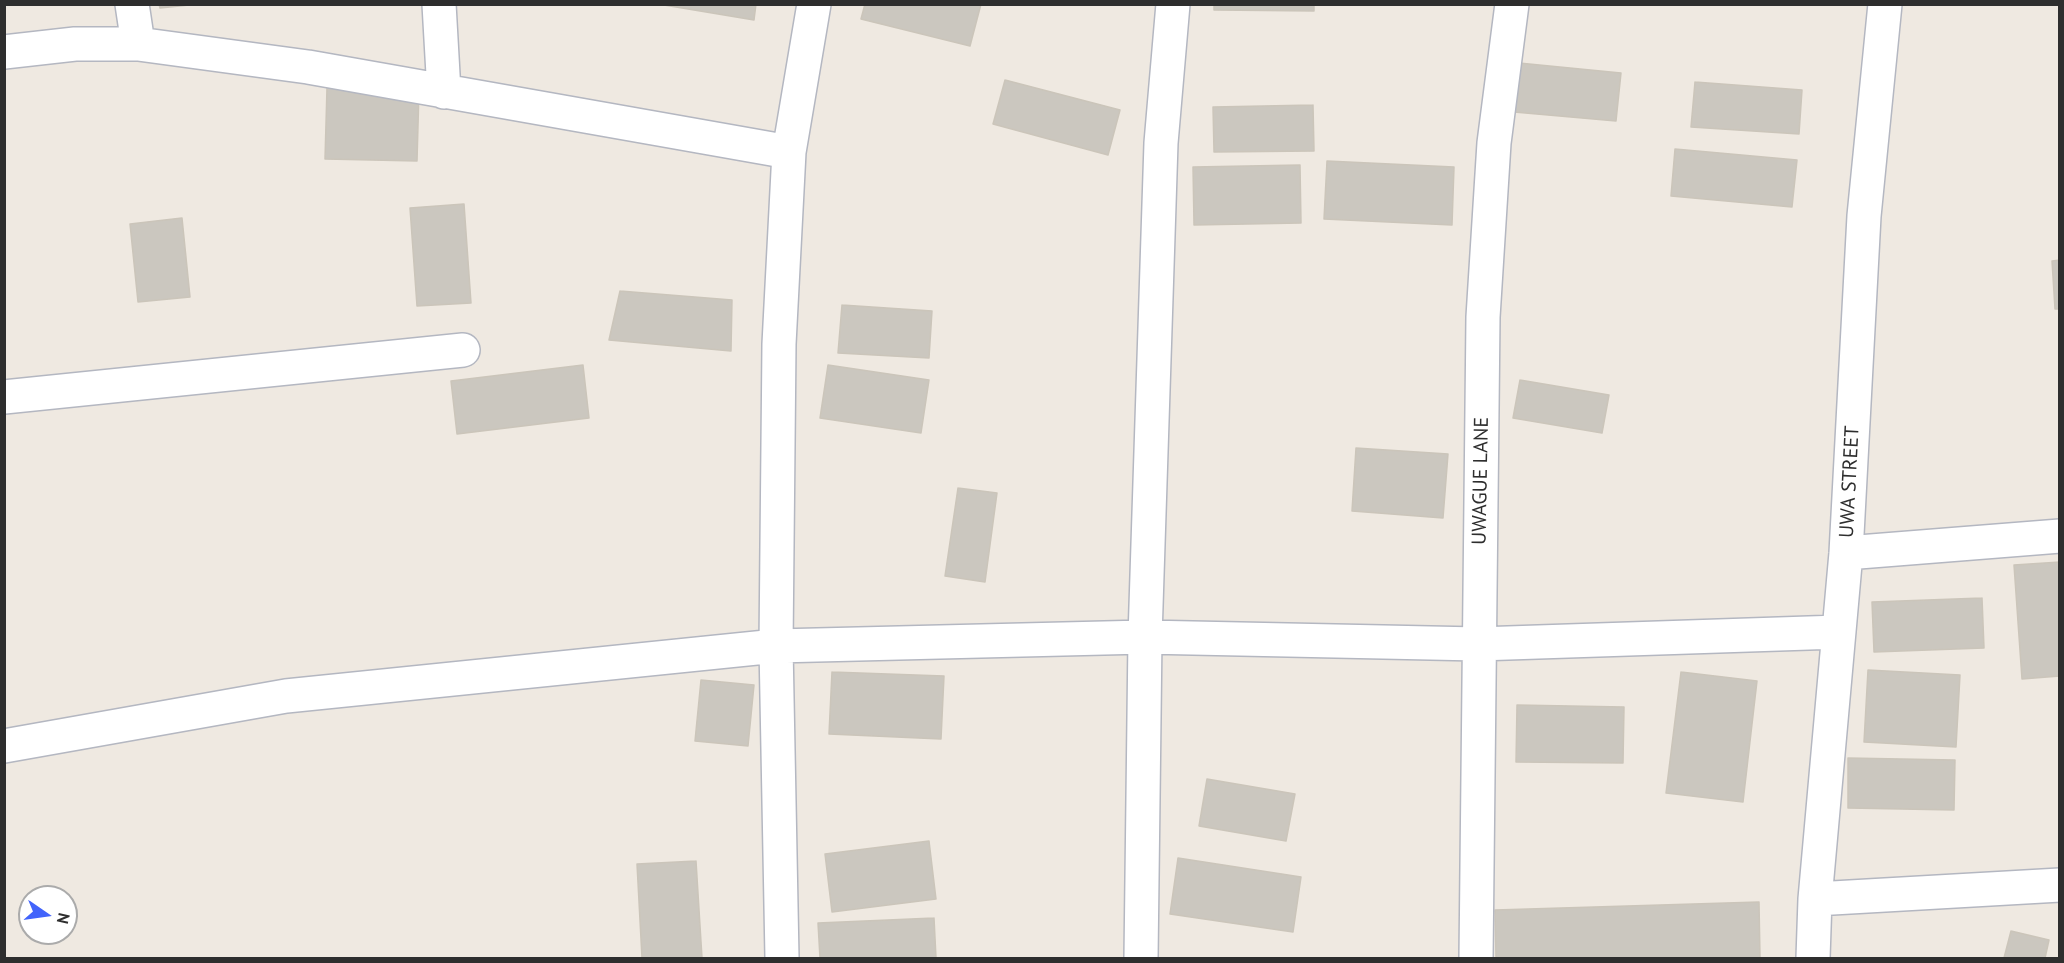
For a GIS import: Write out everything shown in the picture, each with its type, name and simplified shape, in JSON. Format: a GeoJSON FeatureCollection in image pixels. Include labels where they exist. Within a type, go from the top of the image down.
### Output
{"type":"FeatureCollection","features":[{"type":"Feature","properties":{"kind":"street"},"geometry":{"type":"LineString","coordinates":[[132,4],[138,44]]}},
{"type":"Feature","properties":{"kind":"street"},"geometry":{"type":"LineString","coordinates":[[439,4],[444,92]]}},
{"type":"Feature","properties":{"kind":"street"},"geometry":{"type":"LineString","coordinates":[[782,958],[776,646],[779,344],[789,152],[814,4]]}},
{"type":"Feature","properties":{"kind":"street"},"geometry":{"type":"LineString","coordinates":[[1141,958],[1145,637],[1161,143],[1173,4]]}},
{"type":"Feature","properties":{"kind":"street","name":"UWAGUE LANE"},"geometry":{"type":"LineString","coordinates":[[1476,958],[1483,317],[1494,143],[1512,4]]}},
{"type":"Feature","properties":{"kind":"street","name":"UWA STREET"},"geometry":{"type":"LineString","coordinates":[[1813,958],[1815,899],[1846,553],[1864,216],[1885,4]]}},
{"type":"Feature","properties":{"kind":"street"},"geometry":{"type":"LineString","coordinates":[[4,52],[75,44],[138,44],[308,67],[789,152]]}},
{"type":"Feature","properties":{"kind":"street"},"geometry":{"type":"LineString","coordinates":[[4,397],[463,350]]}},
{"type":"Feature","properties":{"kind":"street"},"geometry":{"type":"LineString","coordinates":[[1846,553],[2060,536]]}},
{"type":"Feature","properties":{"kind":"street"},"geometry":{"type":"LineString","coordinates":[[4,746],[286,696],[776,646],[1145,637],[1478,644],[1839,632]]}},
{"type":"Feature","properties":{"kind":"street"},"geometry":{"type":"LineString","coordinates":[[1815,899],[2060,885]]}},
{"type":"Feature","properties":{"kind":"building"},"geometry":{"type":"Polygon","coordinates":[[[159,4],[199,4],[160,8],[159,4]]]}},
{"type":"Feature","properties":{"kind":"building"},"geometry":{"type":"Polygon","coordinates":[[[658,4],[756,4],[754,20],[658,4]]]}},
{"type":"Feature","properties":{"kind":"building"},"geometry":{"type":"Polygon","coordinates":[[[865,4],[981,4],[970,46],[861,19],[865,4]]]}},
{"type":"Feature","properties":{"kind":"building"},"geometry":{"type":"Polygon","coordinates":[[[1214,4],[1314,4],[1314,11],[1214,10],[1214,4]]]}},
{"type":"Feature","properties":{"kind":"building"},"geometry":{"type":"Polygon","coordinates":[[[1519,63],[1621,73],[1616,121],[1514,112],[1519,63]]]}},
{"type":"Feature","properties":{"kind":"building"},"geometry":{"type":"Polygon","coordinates":[[[1005,80],[1120,110],[1108,155],[993,124],[1005,80]]]}},
{"type":"Feature","properties":{"kind":"building"},"geometry":{"type":"Polygon","coordinates":[[[1695,82],[1802,90],[1799,134],[1691,127],[1695,82]]]}},
{"type":"Feature","properties":{"kind":"building"},"geometry":{"type":"Polygon","coordinates":[[[327,88],[419,90],[417,161],[325,159],[327,88]]]}},
{"type":"Feature","properties":{"kind":"building"},"geometry":{"type":"Polygon","coordinates":[[[1313,105],[1314,151],[1214,152],[1213,107],[1313,105]]]}},
{"type":"Feature","properties":{"kind":"building"},"geometry":{"type":"Polygon","coordinates":[[[1675,149],[1797,160],[1792,207],[1671,196],[1675,149]]]}},
{"type":"Feature","properties":{"kind":"building"},"geometry":{"type":"Polygon","coordinates":[[[1327,161],[1454,167],[1452,225],[1324,219],[1327,161]]]}},
{"type":"Feature","properties":{"kind":"building"},"geometry":{"type":"Polygon","coordinates":[[[1300,165],[1301,223],[1194,225],[1193,167],[1300,165]]]}},
{"type":"Feature","properties":{"kind":"building"},"geometry":{"type":"Polygon","coordinates":[[[464,204],[471,303],[417,306],[410,208],[464,204]]]}},
{"type":"Feature","properties":{"kind":"building"},"geometry":{"type":"Polygon","coordinates":[[[182,218],[190,297],[138,302],[130,224],[182,218]]]}},
{"type":"Feature","properties":{"kind":"building"},"geometry":{"type":"Polygon","coordinates":[[[2060,260],[2060,309],[2055,309],[2052,261],[2060,260]]]}},
{"type":"Feature","properties":{"kind":"building"},"geometry":{"type":"Polygon","coordinates":[[[620,291],[732,300],[731,351],[609,340],[620,291]]]}},
{"type":"Feature","properties":{"kind":"building"},"geometry":{"type":"Polygon","coordinates":[[[842,305],[932,311],[929,358],[838,353],[842,305]]]}},
{"type":"Feature","properties":{"kind":"building"},"geometry":{"type":"Polygon","coordinates":[[[583,365],[589,418],[457,434],[451,381],[583,365]]]}},
{"type":"Feature","properties":{"kind":"building"},"geometry":{"type":"Polygon","coordinates":[[[828,365],[929,380],[921,433],[820,418],[828,365]]]}},
{"type":"Feature","properties":{"kind":"building"},"geometry":{"type":"Polygon","coordinates":[[[1520,380],[1609,395],[1602,433],[1513,418],[1520,380]]]}},
{"type":"Feature","properties":{"kind":"building"},"geometry":{"type":"Polygon","coordinates":[[[1356,448],[1448,454],[1443,518],[1352,511],[1356,448]]]}},
{"type":"Feature","properties":{"kind":"building"},"geometry":{"type":"Polygon","coordinates":[[[958,488],[997,493],[985,582],[945,576],[958,488]]]}},
{"type":"Feature","properties":{"kind":"building"},"geometry":{"type":"Polygon","coordinates":[[[2060,562],[2060,676],[2022,679],[2014,565],[2060,562]]]}},
{"type":"Feature","properties":{"kind":"building"},"geometry":{"type":"Polygon","coordinates":[[[1982,598],[1984,648],[1874,652],[1872,602],[1982,598]]]}},
{"type":"Feature","properties":{"kind":"building"},"geometry":{"type":"Polygon","coordinates":[[[1868,670],[1960,675],[1956,747],[1864,742],[1868,670]]]}},
{"type":"Feature","properties":{"kind":"building"},"geometry":{"type":"Polygon","coordinates":[[[832,672],[944,676],[941,739],[829,734],[832,672]]]}},
{"type":"Feature","properties":{"kind":"building"},"geometry":{"type":"Polygon","coordinates":[[[1681,672],[1757,681],[1743,802],[1666,793],[1681,672]]]}},
{"type":"Feature","properties":{"kind":"building"},"geometry":{"type":"Polygon","coordinates":[[[701,680],[754,685],[748,746],[695,741],[701,680]]]}},
{"type":"Feature","properties":{"kind":"building"},"geometry":{"type":"Polygon","coordinates":[[[1517,705],[1624,707],[1623,763],[1516,762],[1517,705]]]}},
{"type":"Feature","properties":{"kind":"building"},"geometry":{"type":"Polygon","coordinates":[[[1848,758],[1955,760],[1954,810],[1848,808],[1848,758]]]}},
{"type":"Feature","properties":{"kind":"building"},"geometry":{"type":"Polygon","coordinates":[[[1207,779],[1295,794],[1286,841],[1199,826],[1207,779]]]}},
{"type":"Feature","properties":{"kind":"building"},"geometry":{"type":"Polygon","coordinates":[[[929,841],[936,899],[832,912],[825,854],[929,841]]]}},
{"type":"Feature","properties":{"kind":"building"},"geometry":{"type":"Polygon","coordinates":[[[1178,858],[1301,877],[1293,932],[1170,914],[1178,858]]]}},
{"type":"Feature","properties":{"kind":"building"},"geometry":{"type":"Polygon","coordinates":[[[696,861],[702,958],[642,958],[637,864],[696,861]]]}},
{"type":"Feature","properties":{"kind":"building"},"geometry":{"type":"Polygon","coordinates":[[[1759,902],[1760,958],[1496,958],[1495,910],[1759,902]]]}},
{"type":"Feature","properties":{"kind":"building"},"geometry":{"type":"Polygon","coordinates":[[[934,918],[936,958],[820,958],[818,923],[934,918]]]}},
{"type":"Feature","properties":{"kind":"building"},"geometry":{"type":"Polygon","coordinates":[[[2011,931],[2049,940],[2045,958],[2004,958],[2011,931]]]}}]}
